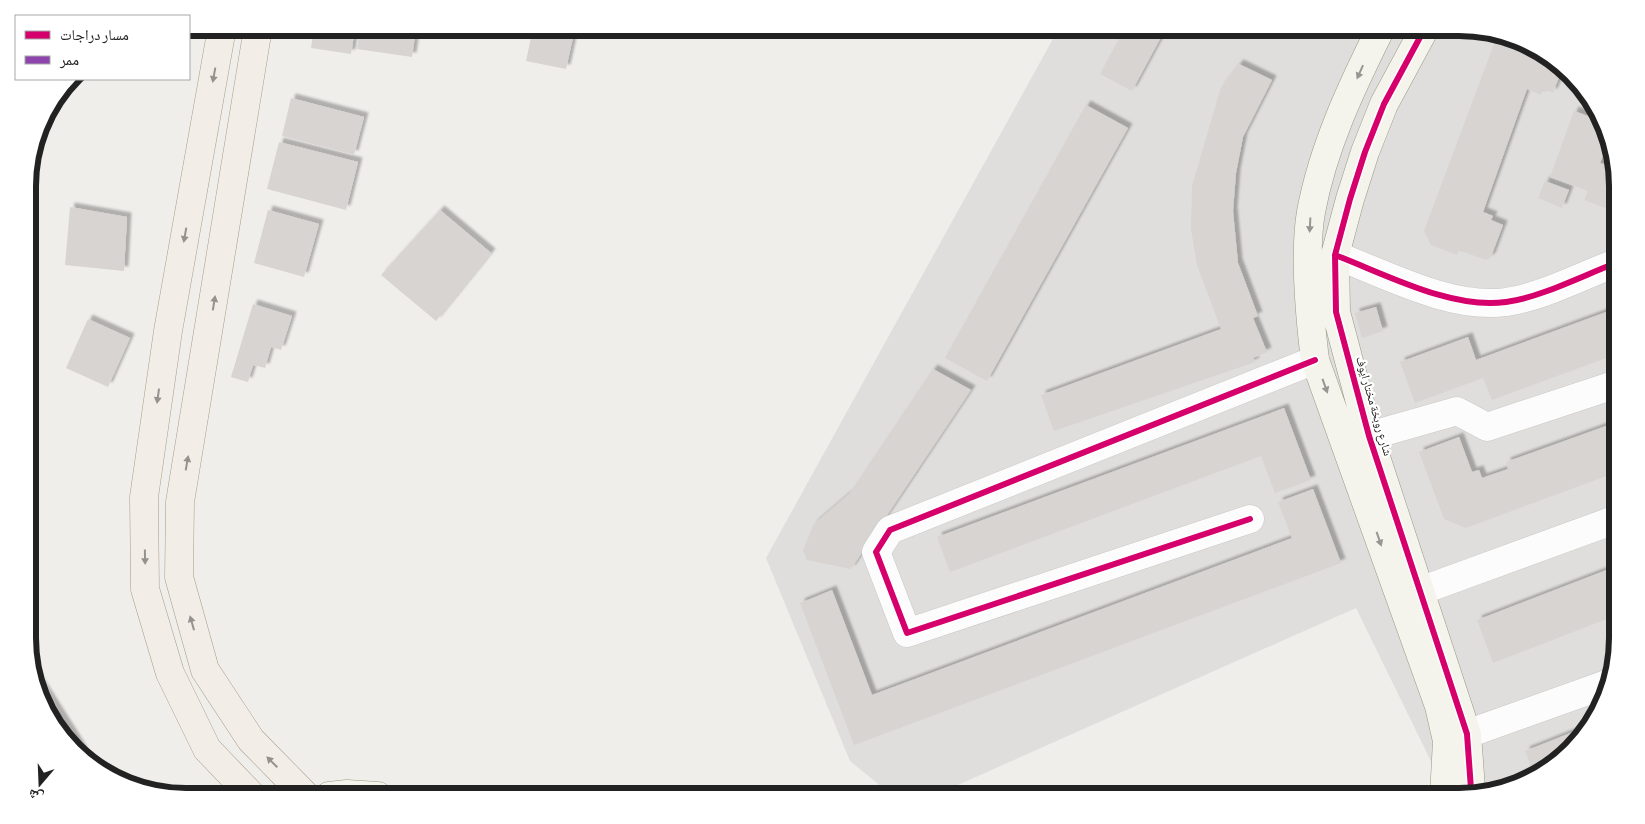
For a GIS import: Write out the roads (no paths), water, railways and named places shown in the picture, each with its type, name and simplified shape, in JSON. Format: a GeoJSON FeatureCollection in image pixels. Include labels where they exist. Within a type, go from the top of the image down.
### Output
{"type":"FeatureCollection","features":[{"type":"Feature","properties":{"kind":"main road"},"geometry":{"type":"LineString","coordinates":[[220,37],[168,331],[144,497],[145,589],[170,673],[207,749],[244,788]]}},
{"type":"Feature","properties":{"kind":"main road"},"geometry":{"type":"LineString","coordinates":[[257,37],[180,502],[179,577],[205,670],[251,740],[298,788]]}},
{"type":"Feature","properties":{"kind":"street"},"geometry":{"type":"LineString","coordinates":[[1377,36],[1328,144],[1311,213],[1309,253],[1311,330],[1315,360],[1438,706],[1447,742],[1444,787]]}},
{"type":"Feature","properties":{"kind":"street","name":"شارع روبخة مختار ايوف"},"geometry":{"type":"LineString","coordinates":[[1421,36],[1384,104],[1365,152],[1336,255],[1336,312],[1369,436],[1467,734],[1471,787]]}},
{"type":"Feature","properties":{"kind":"street"},"geometry":{"type":"LineString","coordinates":[[1336,255],[1455,300],[1481,304],[1507,302],[1531,296],[1609,266]]}},
{"type":"Feature","properties":{"kind":"street"},"geometry":{"type":"LineString","coordinates":[[1250,519],[907,633],[876,552],[890,530],[1315,360]]}},
{"type":"Feature","properties":{"kind":"street"},"geometry":{"type":"LineString","coordinates":[[1369,436],[1457,411],[1487,427],[1609,387]]}},
{"type":"Feature","properties":{"kind":"street"},"geometry":{"type":"LineString","coordinates":[[1420,591],[1609,522]]}},
{"type":"Feature","properties":{"kind":"street"},"geometry":{"type":"LineString","coordinates":[[1467,734],[1601,686]]}}]}
